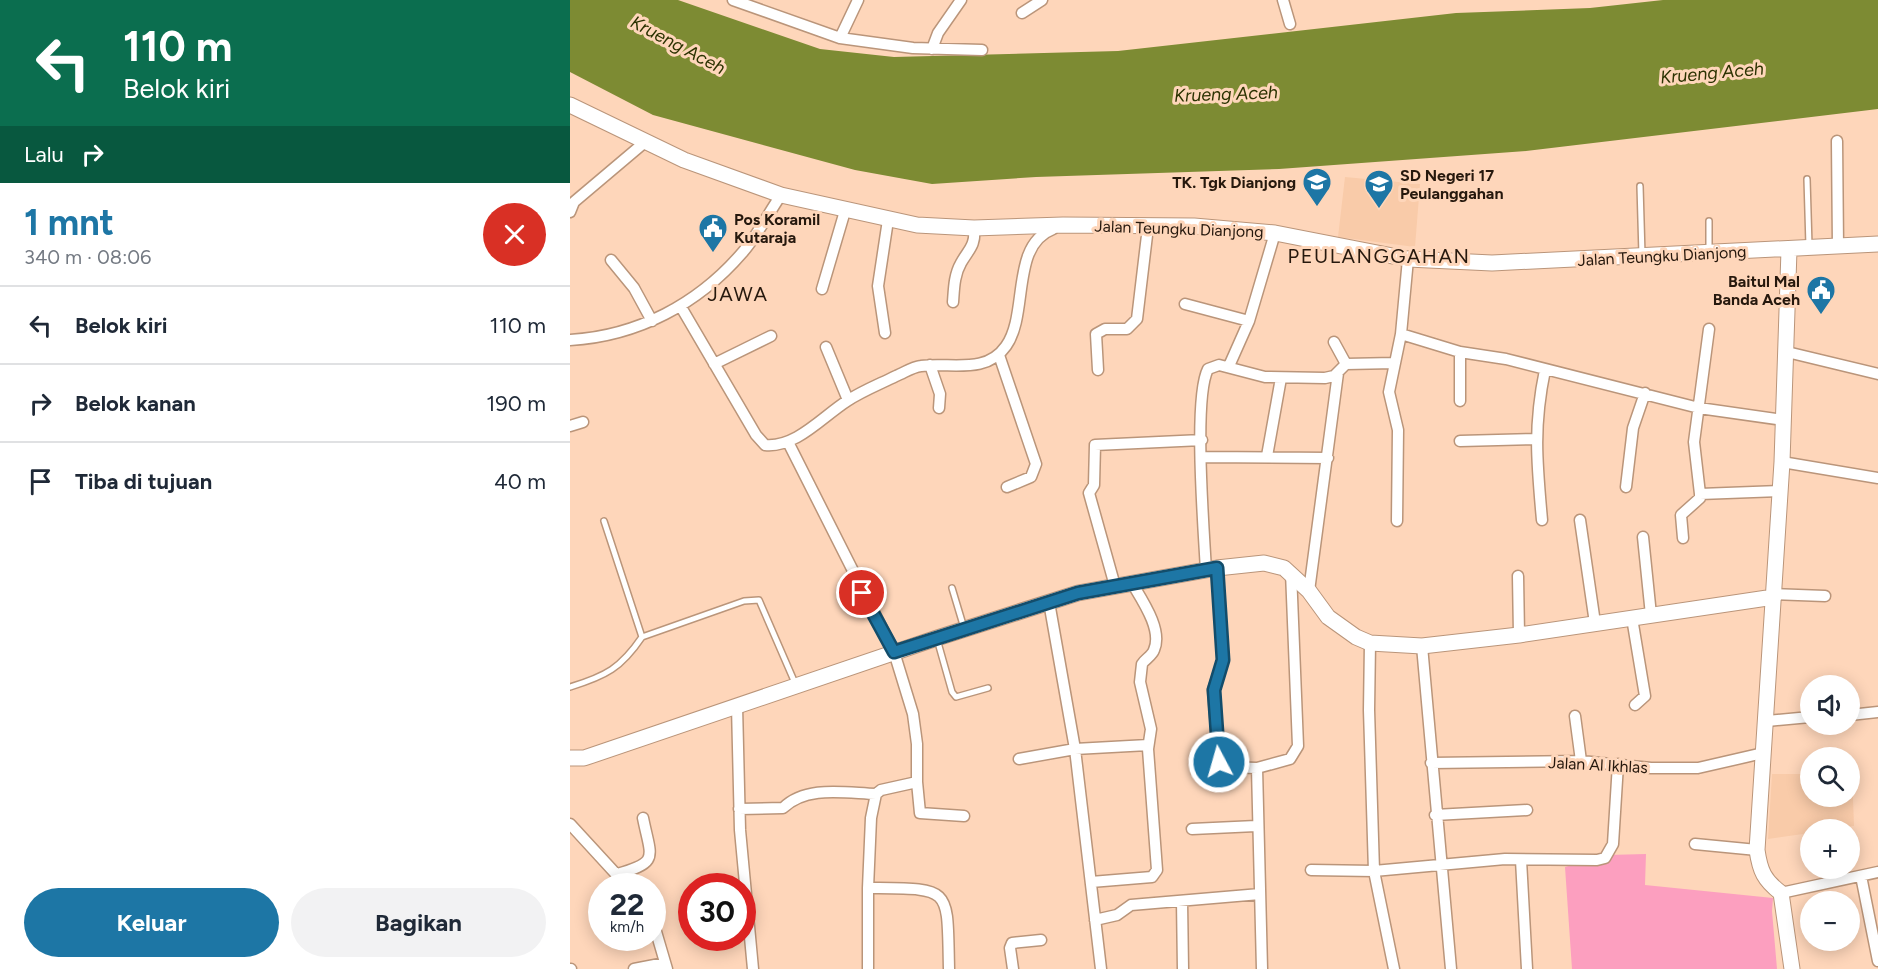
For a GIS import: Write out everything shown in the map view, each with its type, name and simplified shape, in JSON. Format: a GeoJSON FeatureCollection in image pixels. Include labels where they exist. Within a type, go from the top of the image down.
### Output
{"type":"FeatureCollection","features":[{"type":"Feature","properties":{"kind":"street"},"geometry":{"type":"LineString","coordinates":[[733,0],[840,38],[932,49],[982,50]]}},
{"type":"Feature","properties":{"kind":"street"},"geometry":{"type":"LineString","coordinates":[[840,38],[858,0]]}},
{"type":"Feature","properties":{"kind":"street"},"geometry":{"type":"LineString","coordinates":[[932,49],[938,33],[961,0]]}},
{"type":"Feature","properties":{"kind":"street"},"geometry":{"type":"LineString","coordinates":[[1022,13],[1042,0]]}},
{"type":"Feature","properties":{"kind":"street"},"geometry":{"type":"LineString","coordinates":[[1282,0],[1290,24]]}},
{"type":"Feature","properties":{"kind":"street","name":"Jalan Teungku Dianjong"},"geometry":{"type":"LineString","coordinates":[[570,105],[645,142],[781,195],[916,225],[974,228],[1063,225],[1194,226],[1275,233],[1408,259],[1526,263],[1878,244]]}},
{"type":"Feature","properties":{"kind":"street"},"geometry":{"type":"LineString","coordinates":[[1837,141],[1838,247]]}},
{"type":"Feature","properties":{"kind":"street"},"geometry":{"type":"LineString","coordinates":[[570,212],[580,197],[645,142]]}},
{"type":"Feature","properties":{"kind":"street"},"geometry":{"type":"LineString","coordinates":[[570,340],[600,336],[652,321],[681,307],[707,288],[744,251],[781,195]]}},
{"type":"Feature","properties":{"kind":"street"},"geometry":{"type":"LineString","coordinates":[[822,289],[845,211]]}},
{"type":"Feature","properties":{"kind":"street"},"geometry":{"type":"LineString","coordinates":[[885,333],[878,286],[888,220]]}},
{"type":"Feature","properties":{"kind":"street"},"geometry":{"type":"LineString","coordinates":[[681,307],[765,445],[776,446],[788,442],[848,400],[917,366],[972,365],[999,355],[1007,345],[1017,321],[1024,270],[1034,242],[1042,232],[1063,225]]}},
{"type":"Feature","properties":{"kind":"street"},"geometry":{"type":"LineString","coordinates":[[1098,370],[1096,334],[1105,329],[1128,329],[1137,319],[1148,227]]}},
{"type":"Feature","properties":{"kind":"street"},"geometry":{"type":"LineString","coordinates":[[953,302],[955,277],[961,262],[974,245],[974,228]]}},
{"type":"Feature","properties":{"kind":"street"},"geometry":{"type":"LineString","coordinates":[[1229,366],[1249,321],[1275,233]]}},
{"type":"Feature","properties":{"kind":"street"},"geometry":{"type":"LineString","coordinates":[[1790,250],[1782,462],[1767,721],[1756,850],[1759,869],[1765,881],[1781,893],[1792,969]]}},
{"type":"Feature","properties":{"kind":"street"},"geometry":{"type":"LineString","coordinates":[[1396,520],[1398,430],[1389,392],[1401,334],[1408,259]]}},
{"type":"Feature","properties":{"kind":"street"},"geometry":{"type":"LineString","coordinates":[[611,260],[634,288],[652,321]]}},
{"type":"Feature","properties":{"kind":"street"},"geometry":{"type":"LineString","coordinates":[[1185,304],[1249,321]]}},
{"type":"Feature","properties":{"kind":"street"},"geometry":{"type":"LineString","coordinates":[[1683,538],[1681,515],[1700,498],[1694,442],[1709,329]]}},
{"type":"Feature","properties":{"kind":"street"},"geometry":{"type":"LineString","coordinates":[[1401,334],[1460,352],[1506,359],[1699,408],[1783,420]]}},
{"type":"Feature","properties":{"kind":"street"},"geometry":{"type":"LineString","coordinates":[[714,364],[771,336]]}},
{"type":"Feature","properties":{"kind":"street"},"geometry":{"type":"LineString","coordinates":[[1309,591],[1342,368],[1334,342]]}},
{"type":"Feature","properties":{"kind":"street"},"geometry":{"type":"LineString","coordinates":[[826,348],[848,400]]}},
{"type":"Feature","properties":{"kind":"street"},"geometry":{"type":"LineString","coordinates":[[1460,352],[1460,401]]}},
{"type":"Feature","properties":{"kind":"street"},"geometry":{"type":"LineString","coordinates":[[1787,352],[1878,374]]}},
{"type":"Feature","properties":{"kind":"street"},"geometry":{"type":"LineString","coordinates":[[999,355],[1036,464],[1031,477],[1007,487]]}},
{"type":"Feature","properties":{"kind":"street"},"geometry":{"type":"LineString","coordinates":[[1291,572],[1298,746],[1290,759],[1257,768],[1225,767],[1219,762],[1214,690],[1223,660],[1211,570],[1202,457],[1205,375],[1214,366],[1229,366],[1253,375],[1281,378],[1325,378],[1342,368],[1394,363]]}},
{"type":"Feature","properties":{"kind":"street"},"geometry":{"type":"LineString","coordinates":[[930,365],[940,394],[939,408]]}},
{"type":"Feature","properties":{"kind":"street"},"geometry":{"type":"LineString","coordinates":[[1542,520],[1535,438],[1537,407],[1545,370]]}},
{"type":"Feature","properties":{"kind":"street"},"geometry":{"type":"LineString","coordinates":[[1267,456],[1281,378]]}},
{"type":"Feature","properties":{"kind":"street"},"geometry":{"type":"LineString","coordinates":[[1626,487],[1633,428],[1645,393]]}},
{"type":"Feature","properties":{"kind":"street"},"geometry":{"type":"LineString","coordinates":[[570,426],[583,422]]}},
{"type":"Feature","properties":{"kind":"street"},"geometry":{"type":"LineString","coordinates":[[1460,441],[1535,438]]}},
{"type":"Feature","properties":{"kind":"street"},"geometry":{"type":"LineString","coordinates":[[1115,586],[1089,493],[1094,485],[1095,445],[1202,440]]}},
{"type":"Feature","properties":{"kind":"street"},"geometry":{"type":"LineString","coordinates":[[788,442],[894,652],[913,714],[917,744],[916,782],[920,813],[964,816]]}},
{"type":"Feature","properties":{"kind":"street"},"geometry":{"type":"LineString","coordinates":[[1202,457],[1328,458]]}},
{"type":"Feature","properties":{"kind":"street"},"geometry":{"type":"LineString","coordinates":[[1782,462],[1878,478]]}},
{"type":"Feature","properties":{"kind":"street"},"geometry":{"type":"LineString","coordinates":[[1700,494],[1780,492]]}},
{"type":"Feature","properties":{"kind":"street"},"geometry":{"type":"LineString","coordinates":[[1580,520],[1595,623]]}},
{"type":"Feature","properties":{"kind":"street"},"geometry":{"type":"LineString","coordinates":[[1643,537],[1651,615]]}},
{"type":"Feature","properties":{"kind":"street"},"geometry":{"type":"LineString","coordinates":[[570,758],[584,758],[894,652],[1049,602],[1115,586],[1264,563],[1291,572],[1309,591],[1328,617],[1356,637],[1370,643],[1422,646],[1519,635],[1774,596],[1825,596]]}},
{"type":"Feature","properties":{"kind":"street"},"geometry":{"type":"LineString","coordinates":[[1518,576],[1519,635]]}},
{"type":"Feature","properties":{"kind":"street"},"geometry":{"type":"LineString","coordinates":[[1091,882],[1141,880],[1155,875],[1148,745],[1151,729],[1140,682],[1142,664],[1153,652],[1156,638],[1150,617],[1132,583]]}},
{"type":"Feature","properties":{"kind":"street"},"geometry":{"type":"LineString","coordinates":[[1049,602],[1075,748],[1101,969]]}},
{"type":"Feature","properties":{"kind":"street"},"geometry":{"type":"LineString","coordinates":[[1632,618],[1646,696],[1635,705]]}},
{"type":"Feature","properties":{"kind":"street"},"geometry":{"type":"LineString","coordinates":[[1370,643],[1369,710],[1374,871],[1394,969]]}},
{"type":"Feature","properties":{"kind":"street"},"geometry":{"type":"LineString","coordinates":[[1422,646],[1435,815],[1451,969]]}},
{"type":"Feature","properties":{"kind":"street"},"geometry":{"type":"LineString","coordinates":[[737,706],[739,809],[753,969]]}},
{"type":"Feature","properties":{"kind":"street"},"geometry":{"type":"LineString","coordinates":[[1860,714],[1878,712]]}},
{"type":"Feature","properties":{"kind":"street"},"geometry":{"type":"LineString","coordinates":[[1575,716],[1581,760]]}},
{"type":"Feature","properties":{"kind":"street"},"geometry":{"type":"LineString","coordinates":[[1767,721],[1800,718]]}},
{"type":"Feature","properties":{"kind":"street"},"geometry":{"type":"LineString","coordinates":[[1019,759],[1075,748],[1148,745]]}},
{"type":"Feature","properties":{"kind":"street","name":"Jalan Al Ikhlas"},"geometry":{"type":"LineString","coordinates":[[1431,763],[1581,760],[1698,768],[1763,753]]}},
{"type":"Feature","properties":{"kind":"street"},"geometry":{"type":"LineString","coordinates":[[1311,870],[1374,871],[1521,860],[1597,860],[1605,858],[1613,844],[1618,764]]}},
{"type":"Feature","properties":{"kind":"street"},"geometry":{"type":"LineString","coordinates":[[1257,768],[1256,826],[1262,969]]}},
{"type":"Feature","properties":{"kind":"street"},"geometry":{"type":"LineString","coordinates":[[868,969],[871,818],[876,794],[881,790],[916,782]]}},
{"type":"Feature","properties":{"kind":"street"},"geometry":{"type":"LineString","coordinates":[[739,809],[783,808],[792,799],[825,792],[876,794]]}},
{"type":"Feature","properties":{"kind":"street"},"geometry":{"type":"LineString","coordinates":[[1435,815],[1527,810]]}},
{"type":"Feature","properties":{"kind":"street"},"geometry":{"type":"LineString","coordinates":[[619,873],[643,866],[648,862],[650,855],[643,818]]}},
{"type":"Feature","properties":{"kind":"street"},"geometry":{"type":"LineString","coordinates":[[570,824],[615,873]]}},
{"type":"Feature","properties":{"kind":"street"},"geometry":{"type":"LineString","coordinates":[[1192,829],[1256,826]]}},
{"type":"Feature","properties":{"kind":"street"},"geometry":{"type":"LineString","coordinates":[[1695,844],[1756,850]]}},
{"type":"Feature","properties":{"kind":"street"},"geometry":{"type":"LineString","coordinates":[[1521,860],[1527,969]]}},
{"type":"Feature","properties":{"kind":"street"},"geometry":{"type":"LineString","coordinates":[[1781,893],[1878,872]]}},
{"type":"Feature","properties":{"kind":"street"},"geometry":{"type":"LineString","coordinates":[[1861,876],[1878,962]]}},
{"type":"Feature","properties":{"kind":"street"},"geometry":{"type":"LineString","coordinates":[[868,888],[924,889],[939,895],[948,909],[949,969]]}},
{"type":"Feature","properties":{"kind":"street"},"geometry":{"type":"LineString","coordinates":[[1095,920],[1117,915],[1131,905],[1260,894]]}},
{"type":"Feature","properties":{"kind":"street"},"geometry":{"type":"LineString","coordinates":[[1182,901],[1183,969]]}},
{"type":"Feature","properties":{"kind":"street"},"geometry":{"type":"LineString","coordinates":[[1013,969],[1010,948],[1012,943],[1041,940]]}},
{"type":"Feature","properties":{"kind":"street"},"geometry":{"type":"LineString","coordinates":[[634,969],[666,966],[662,951]]}},
{"type":"Feature","properties":{"kind":"lane"},"geometry":{"type":"LineString","coordinates":[[1808,179],[1809,248]]}},
{"type":"Feature","properties":{"kind":"lane"},"geometry":{"type":"LineString","coordinates":[[1640,186],[1642,256]]}},
{"type":"Feature","properties":{"kind":"lane"},"geometry":{"type":"LineString","coordinates":[[1709,221],[1709,252]]}},
{"type":"Feature","properties":{"kind":"lane"},"geometry":{"type":"LineString","coordinates":[[604,521],[642,637]]}},
{"type":"Feature","properties":{"kind":"lane"},"geometry":{"type":"LineString","coordinates":[[952,588],[964,629]]}},
{"type":"Feature","properties":{"kind":"lane"},"geometry":{"type":"LineString","coordinates":[[570,687],[600,678],[618,667],[642,637],[744,601],[759,600],[796,685]]}},
{"type":"Feature","properties":{"kind":"lane"},"geometry":{"type":"LineString","coordinates":[[937,638],[952,692],[956,697],[988,688]]}},
{"type":"Feature","properties":{"kind":"shaded area","name":"SD Negeri 17 Peulanggahan"},"geometry":{"type":"Polygon","coordinates":[[[1345,177],[1420,184],[1415,247],[1338,237],[1345,177]]]}},
{"type":"Feature","properties":{"kind":"shaded area"},"geometry":{"type":"Polygon","coordinates":[[[1772,774],[1800,774],[1800,807],[1853,807],[1854,819],[1800,819],[1800,834],[1768,839],[1772,774]]]}},
{"type":"Feature","properties":{"kind":"shaded area"},"geometry":{"type":"Polygon","coordinates":[[[1646,854],[1645,885],[1773,898],[1777,969],[1572,969],[1565,867],[1608,855],[1646,854]]]}},
{"type":"Feature","properties":{"kind":"water","name":"Krueng Aceh"},"geometry":{"type":"Polygon","coordinates":[[[570,0],[678,0],[820,49],[894,57],[1118,51],[1456,13],[1590,8],[1663,0],[1878,0],[1878,109],[1526,151],[1279,169],[1036,177],[932,184],[855,170],[653,115],[570,72],[570,0]]]}},
{"type":"Feature","properties":{"kind":"place","name":"TK. Tgk Dianjong"},"geometry":{"type":"Point","coordinates":[1317,208]}},
{"type":"Feature","properties":{"kind":"place","name":"SD Negeri 17 Peulanggahan"},"geometry":{"type":"Point","coordinates":[1379,210]}},
{"type":"Feature","properties":{"kind":"place","name":"Pos Koramil Kutaraja"},"geometry":{"type":"Point","coordinates":[713,254]}},
{"type":"Feature","properties":{"kind":"place","name":"Baitul Mal Banda Aceh"},"geometry":{"type":"Point","coordinates":[1821,316]}},
{"type":"Feature","properties":{"kind":"district","name":"PEULANGGAHAN"},"geometry":{"type":"Point","coordinates":[1379,256]}},
{"type":"Feature","properties":{"kind":"district","name":"JAWA"},"geometry":{"type":"Point","coordinates":[738,294]}},
{"type":"Feature","properties":{"kind":"route"},"geometry":{"type":"LineString","coordinates":[[862,593],[894,652],[1078,593],[1217,568],[1223,643],[1222,669],[1214,690],[1219,762]]}}]}
